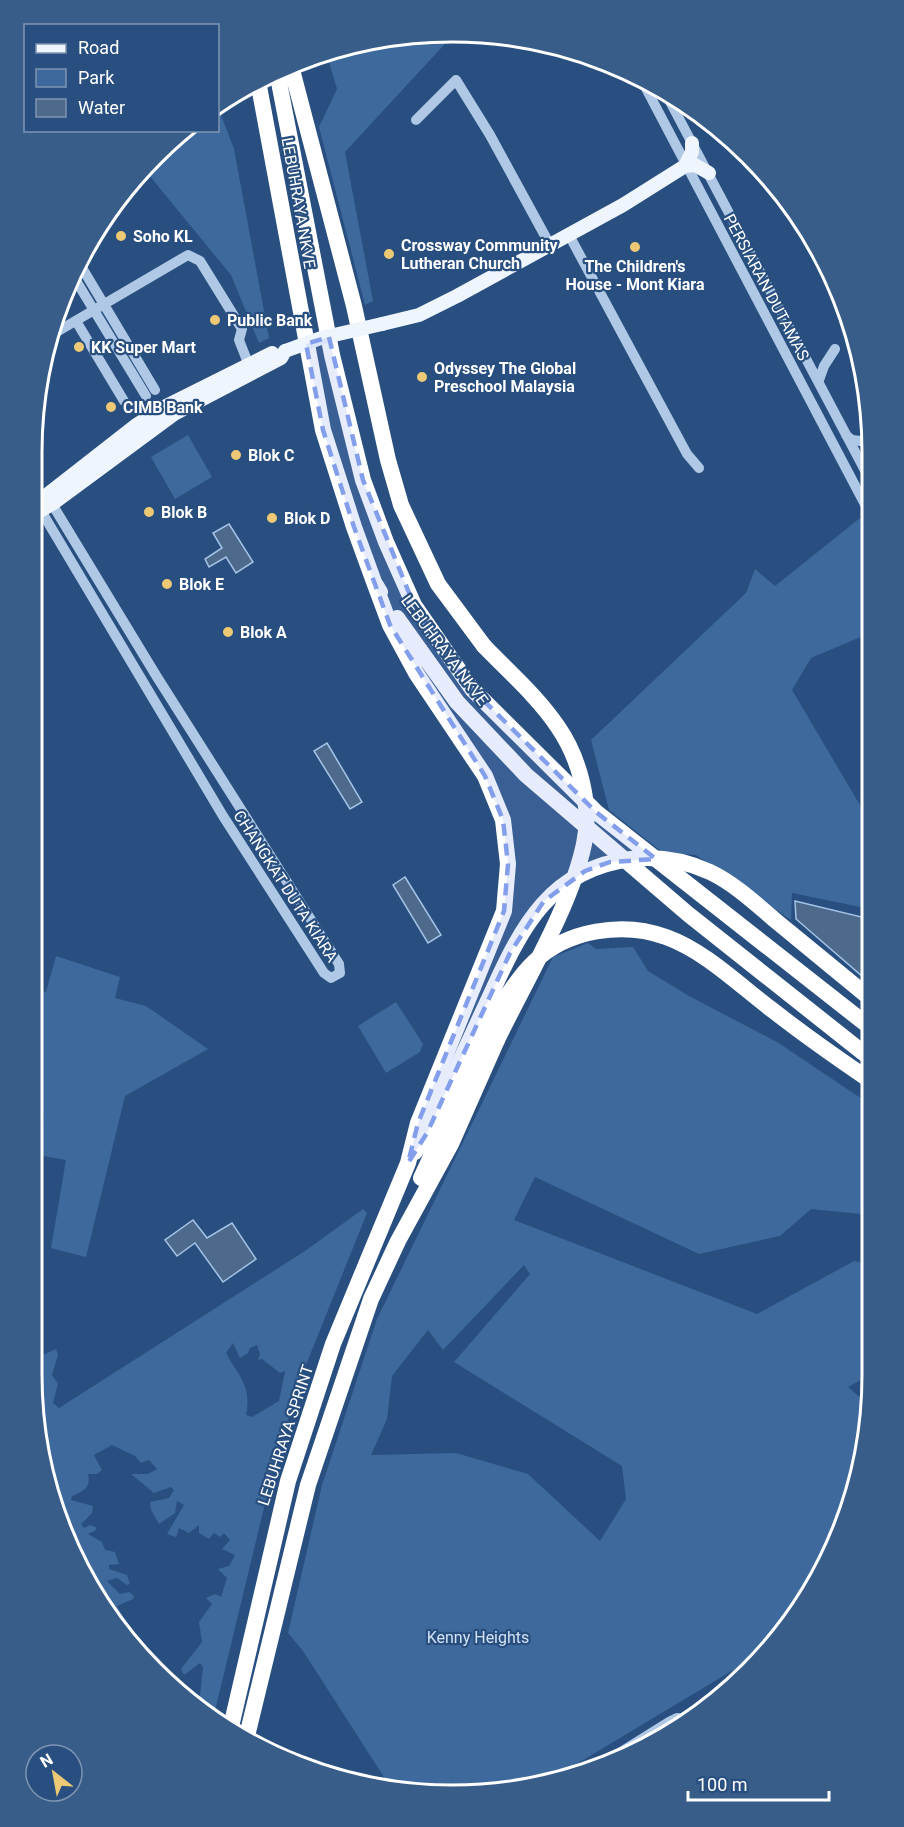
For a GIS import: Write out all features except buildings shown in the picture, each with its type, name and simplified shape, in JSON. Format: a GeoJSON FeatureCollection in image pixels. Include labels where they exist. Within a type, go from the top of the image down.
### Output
{"type":"FeatureCollection","features":[{"type":"Feature","properties":{"kind":"highway"},"geometry":{"type":"LineString","coordinates":[[252,1733],[267,1648],[308,1485],[371,1299],[398,1241],[451,1144],[497,1040],[573,882],[584,843],[585,811],[582,781],[571,751],[558,727],[484,646],[438,584],[401,505],[387,460],[351,295],[293,74]]}},
{"type":"Feature","properties":{"kind":"highway","name":"LEBUHRAYA NKVE"},"geometry":{"type":"LineString","coordinates":[[278,81],[332,355],[363,480],[386,542],[414,605],[472,689],[596,812],[862,1021]]}},
{"type":"Feature","properties":{"kind":"highway","name":"LEBUHRAYA NKVE"},"geometry":{"type":"LineString","coordinates":[[260,90],[323,430],[374,582],[457,702],[526,775],[688,914],[862,1052]]}},
{"type":"Feature","properties":{"kind":"highway"},"geometry":{"type":"LineString","coordinates":[[256,92],[261,98]]}},
{"type":"Feature","properties":{"kind":"highway"},"geometry":{"type":"LineString","coordinates":[[374,582],[390,626],[416,673],[485,776],[503,820],[508,864],[504,911],[418,1123],[408,1163]]}},
{"type":"Feature","properties":{"kind":"highway"},"geometry":{"type":"LineString","coordinates":[[408,1163],[427,1133],[510,953],[526,925],[544,901],[561,886],[585,871],[610,862],[640,858],[680,861],[711,873],[743,894],[862,992]]}},
{"type":"Feature","properties":{"kind":"highway"},"geometry":{"type":"LineString","coordinates":[[398,1241],[412,1198],[501,1005],[516,981],[534,961],[554,947],[575,938],[600,930],[636,930],[666,937],[697,952],[816,1044],[862,1075]]}},
{"type":"Feature","properties":{"kind":"highway","name":"LEBUHRAYA SPRINT"},"geometry":{"type":"LineString","coordinates":[[232,1721],[288,1481],[333,1344],[408,1163]]}},
{"type":"Feature","properties":{"kind":"highway"},"geometry":{"type":"LineString","coordinates":[[249,1731],[253,1721]]}},
{"type":"Feature","properties":{"kind":"main road"},"geometry":{"type":"LineString","coordinates":[[685,166],[692,152],[692,143]]}},
{"type":"Feature","properties":{"kind":"main road"},"geometry":{"type":"LineString","coordinates":[[164,414],[248,363],[276,351],[285,351],[321,339],[419,315],[548,242],[569,235],[685,166],[694,165],[709,173]]}},
{"type":"Feature","properties":{"kind":"main road"},"geometry":{"type":"LineString","coordinates":[[42,502],[125,433],[281,358],[285,351]]}},
{"type":"Feature","properties":{"kind":"street"},"geometry":{"type":"LineString","coordinates":[[416,120],[456,80],[490,135],[548,242]]}},
{"type":"Feature","properties":{"kind":"street","name":"PERSIARAN DUTAMAS"},"geometry":{"type":"LineString","coordinates":[[648,92],[862,499]]}},
{"type":"Feature","properties":{"kind":"street","name":"PERSIARAN DUTAMAS"},"geometry":{"type":"LineString","coordinates":[[673,107],[819,380],[862,465]]}},
{"type":"Feature","properties":{"kind":"street"},"geometry":{"type":"LineString","coordinates":[[569,235],[687,454],[699,468]]}},
{"type":"Feature","properties":{"kind":"street"},"geometry":{"type":"LineString","coordinates":[[61,330],[188,255],[200,261],[242,329],[239,340],[248,363]]}},
{"type":"Feature","properties":{"kind":"street"},"geometry":{"type":"LineString","coordinates":[[84,271],[156,390]]}},
{"type":"Feature","properties":{"kind":"street"},"geometry":{"type":"LineString","coordinates":[[78,284],[146,396]]}},
{"type":"Feature","properties":{"kind":"street"},"geometry":{"type":"LineString","coordinates":[[76,321],[124,400]]}},
{"type":"Feature","properties":{"kind":"street"},"geometry":{"type":"LineString","coordinates":[[819,380],[824,366],[835,349]]}},
{"type":"Feature","properties":{"kind":"street"},"geometry":{"type":"LineString","coordinates":[[845,435],[852,440],[862,441]]}},
{"type":"Feature","properties":{"kind":"street","name":"CHANGKAT DUTA KIARA"},"geometry":{"type":"LineString","coordinates":[[42,507],[157,677],[339,964],[340,973],[335,977],[331,978],[324,973],[227,823],[42,507]]}},
{"type":"Feature","properties":{"kind":"street"},"geometry":{"type":"LineString","coordinates":[[651,1733],[677,1718]]}},
{"type":"Feature","properties":{"kind":"highlighted area"},"geometry":{"type":"Polygon","coordinates":[[[329,337],[363,480],[414,605],[472,689],[596,812],[656,859],[610,862],[585,871],[544,901],[510,953],[427,1133],[408,1163],[418,1123],[504,911],[508,864],[503,820],[485,776],[390,625],[354,527],[323,430],[306,344],[329,337]]]}},
{"type":"Feature","properties":{"kind":"green space"},"geometry":{"type":"Polygon","coordinates":[[[446,42],[345,152],[373,301],[365,305],[319,127],[337,89],[329,61],[372,50],[446,42]]]}},
{"type":"Feature","properties":{"kind":"green space"},"geometry":{"type":"Polygon","coordinates":[[[220,114],[234,149],[269,338],[259,343],[231,275],[150,176],[196,132],[219,132],[220,114]]]}},
{"type":"Feature","properties":{"kind":"green space"},"geometry":{"type":"Polygon","coordinates":[[[188,435],[212,477],[175,499],[151,457],[188,435]]]}},
{"type":"Feature","properties":{"kind":"green space"},"geometry":{"type":"Polygon","coordinates":[[[860,518],[862,522],[862,636],[811,658],[792,690],[862,808],[862,907],[792,893],[791,920],[696,855],[662,852],[609,810],[591,740],[746,593],[755,569],[775,586],[860,518]]]}},
{"type":"Feature","properties":{"kind":"green space","name":"Kenny Heights"},"geometry":{"type":"Polygon","coordinates":[[[588,943],[596,949],[633,947],[648,971],[689,996],[777,1042],[862,1099],[862,1214],[811,1209],[780,1236],[699,1254],[535,1177],[514,1220],[757,1314],[854,1261],[862,1262],[862,1380],[848,1387],[861,1398],[854,1455],[831,1532],[807,1580],[777,1625],[742,1665],[572,1767],[532,1777],[479,1784],[425,1784],[385,1779],[303,1651],[288,1633],[322,1485],[377,1319],[553,957],[588,943]],[[524,1265],[443,1350],[428,1330],[392,1376],[387,1419],[371,1455],[456,1453],[528,1474],[600,1541],[626,1499],[622,1466],[454,1362],[530,1274],[524,1265]]]}},
{"type":"Feature","properties":{"kind":"green space"},"geometry":{"type":"Polygon","coordinates":[[[56,956],[120,977],[115,998],[146,1006],[208,1049],[125,1096],[86,1257],[51,1248],[66,1160],[42,1156],[42,1121],[44,1121],[42,991],[46,992],[56,956]]]}},
{"type":"Feature","properties":{"kind":"green space"},"geometry":{"type":"Polygon","coordinates":[[[396,1002],[423,1044],[420,1052],[386,1073],[358,1026],[396,1002]]]}},
{"type":"Feature","properties":{"kind":"green space"},"geometry":{"type":"Polygon","coordinates":[[[363,1209],[367,1213],[306,1365],[277,1454],[215,1710],[200,1698],[203,1667],[200,1663],[184,1675],[181,1669],[202,1642],[199,1622],[212,1604],[206,1598],[215,1594],[221,1597],[227,1578],[218,1569],[229,1566],[235,1555],[222,1549],[230,1540],[224,1533],[220,1537],[214,1533],[209,1539],[199,1533],[199,1525],[189,1533],[179,1528],[176,1537],[167,1534],[184,1505],[177,1501],[175,1513],[159,1524],[151,1510],[150,1502],[169,1498],[174,1490],[171,1487],[154,1493],[131,1474],[148,1474],[157,1469],[149,1460],[141,1463],[135,1456],[112,1445],[94,1455],[102,1470],[97,1474],[88,1474],[87,1486],[83,1491],[72,1496],[71,1500],[93,1506],[92,1513],[81,1524],[84,1528],[90,1525],[96,1527],[96,1530],[88,1534],[102,1542],[105,1550],[115,1552],[119,1564],[109,1565],[109,1569],[127,1575],[130,1584],[127,1585],[117,1578],[107,1581],[120,1594],[129,1592],[134,1596],[133,1599],[117,1606],[132,1631],[111,1603],[84,1556],[73,1532],[56,1481],[46,1429],[42,1355],[56,1349],[58,1355],[52,1375],[58,1384],[53,1403],[59,1408],[305,1251],[363,1209]],[[233,1343],[226,1353],[246,1389],[246,1415],[252,1417],[279,1401],[285,1371],[280,1373],[262,1359],[258,1360],[260,1354],[257,1345],[250,1348],[248,1353],[240,1358],[233,1343]]]}},
{"type":"Feature","properties":{"kind":"water"},"geometry":{"type":"Polygon","coordinates":[[[229,524],[253,562],[236,573],[226,557],[209,567],[205,559],[222,548],[213,533],[229,524]]]}},
{"type":"Feature","properties":{"kind":"water"},"geometry":{"type":"Polygon","coordinates":[[[327,743],[362,802],[350,809],[314,751],[327,743]]]}},
{"type":"Feature","properties":{"kind":"water"},"geometry":{"type":"Polygon","coordinates":[[[405,877],[441,935],[428,943],[393,885],[405,877]]]}},
{"type":"Feature","properties":{"kind":"water"},"geometry":{"type":"Polygon","coordinates":[[[795,901],[862,917],[862,976],[796,919],[795,901]]]}},
{"type":"Feature","properties":{"kind":"water"},"geometry":{"type":"Polygon","coordinates":[[[193,1220],[207,1238],[232,1223],[256,1259],[223,1282],[195,1243],[177,1256],[165,1240],[193,1220]]]}},
{"type":"Feature","properties":{"kind":"place","name":"Soho KL"},"geometry":{"type":"Point","coordinates":[121,236]}},
{"type":"Feature","properties":{"kind":"place","name":"The Children's House - Mont Kiara"},"geometry":{"type":"Point","coordinates":[635,247]}},
{"type":"Feature","properties":{"kind":"place","name":"Crossway Community Lutheran Church"},"geometry":{"type":"Point","coordinates":[389,254]}},
{"type":"Feature","properties":{"kind":"place","name":"Public Bank"},"geometry":{"type":"Point","coordinates":[215,320]}},
{"type":"Feature","properties":{"kind":"place","name":"KK Super Mart"},"geometry":{"type":"Point","coordinates":[79,347]}},
{"type":"Feature","properties":{"kind":"place","name":"Odyssey The Global Preschool Malaysia"},"geometry":{"type":"Point","coordinates":[422,377]}},
{"type":"Feature","properties":{"kind":"place","name":"CIMB Bank"},"geometry":{"type":"Point","coordinates":[111,407]}},
{"type":"Feature","properties":{"kind":"place","name":"Blok C"},"geometry":{"type":"Point","coordinates":[236,455]}},
{"type":"Feature","properties":{"kind":"place","name":"Blok B"},"geometry":{"type":"Point","coordinates":[149,512]}},
{"type":"Feature","properties":{"kind":"place","name":"Blok D"},"geometry":{"type":"Point","coordinates":[272,518]}},
{"type":"Feature","properties":{"kind":"place","name":"Blok E"},"geometry":{"type":"Point","coordinates":[167,584]}},
{"type":"Feature","properties":{"kind":"place","name":"Blok A"},"geometry":{"type":"Point","coordinates":[228,632]}}]}
